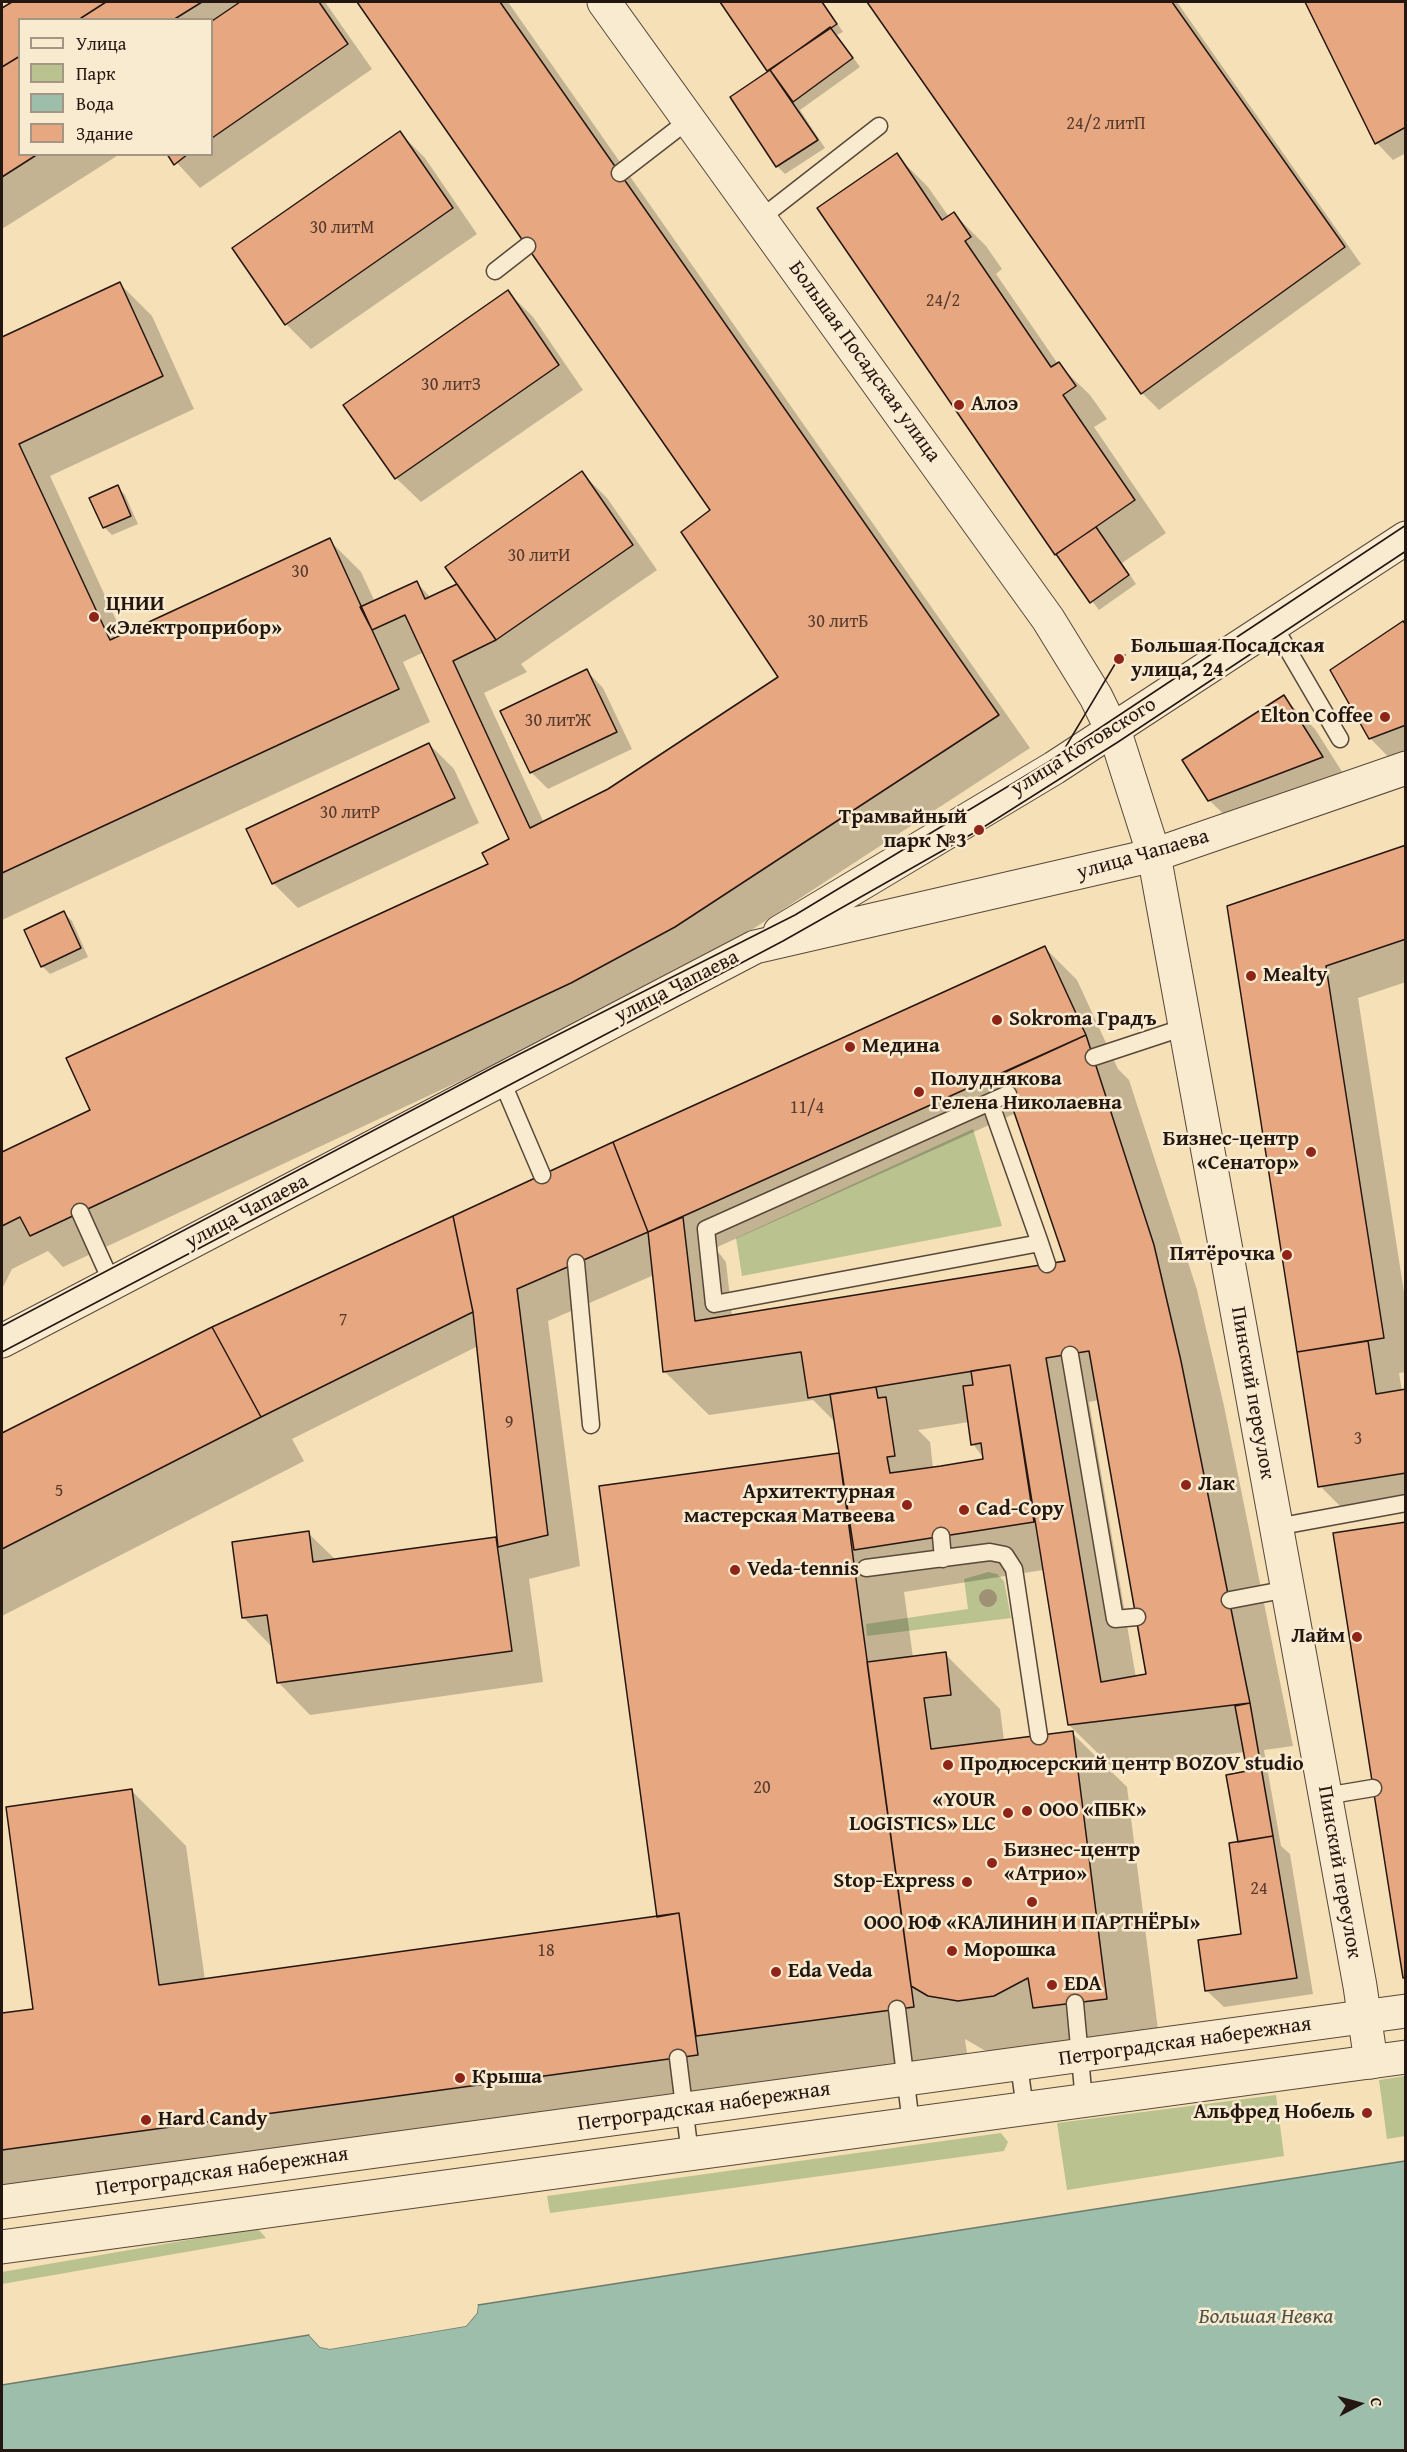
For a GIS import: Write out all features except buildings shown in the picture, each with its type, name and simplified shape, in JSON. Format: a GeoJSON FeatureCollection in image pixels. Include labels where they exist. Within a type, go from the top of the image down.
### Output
{"type":"FeatureCollection","features":[{"type":"Feature","properties":{"kind":"street","name":"Большая Посадская улица"},"geometry":{"type":"LineString","coordinates":[[604,2],[1048,619],[1096,697],[1112,730]]}},
{"type":"Feature","properties":{"kind":"street","name":"улица Котовского"},"geometry":{"type":"LineString","coordinates":[[755,947],[1112,730],[1406,538]]}},
{"type":"Feature","properties":{"kind":"street","name":"Пинский переулок"},"geometry":{"type":"LineString","coordinates":[[1112,730],[1154,855],[1365,2016],[1371,2062]]}},
{"type":"Feature","properties":{"kind":"street","name":"улица Чапаева"},"geometry":{"type":"LineString","coordinates":[[2,1341],[755,947],[1154,855],[1406,768]]}},
{"type":"Feature","properties":{"kind":"street","name":"Петроградская набережная"},"geometry":{"type":"LineString","coordinates":[[2,2202],[1406,2011]]}},
{"type":"Feature","properties":{"kind":"street","name":"Петроградская набережная"},"geometry":{"type":"LineString","coordinates":[[2,2242],[690,2154],[1406,2057]]}},
{"type":"Feature","properties":{"kind":"lane"},"geometry":{"type":"LineString","coordinates":[[620,173],[690,119]]}},
{"type":"Feature","properties":{"kind":"lane"},"geometry":{"type":"LineString","coordinates":[[760,218],[879,126]]}},
{"type":"Feature","properties":{"kind":"lane"},"geometry":{"type":"LineString","coordinates":[[495,271],[527,246]]}},
{"type":"Feature","properties":{"kind":"lane"},"geometry":{"type":"LineString","coordinates":[[1274,626],[1340,739]]}},
{"type":"Feature","properties":{"kind":"lane"},"geometry":{"type":"LineString","coordinates":[[1094,1057],[1185,1026]]}},
{"type":"Feature","properties":{"kind":"lane"},"geometry":{"type":"LineString","coordinates":[[501,1079],[542,1175]]}},
{"type":"Feature","properties":{"kind":"lane"},"geometry":{"type":"LineString","coordinates":[[1008,1094],[706,1229],[714,1304],[1040,1243]]}},
{"type":"Feature","properties":{"kind":"lane"},"geometry":{"type":"LineString","coordinates":[[990,1102],[1047,1264]]}},
{"type":"Feature","properties":{"kind":"lane"},"geometry":{"type":"LineString","coordinates":[[80,1212],[112,1283]]}},
{"type":"Feature","properties":{"kind":"lane"},"geometry":{"type":"LineString","coordinates":[[576,1263],[591,1425]]}},
{"type":"Feature","properties":{"kind":"lane"},"geometry":{"type":"LineString","coordinates":[[1070,1354],[1115,1619],[1137,1617]]}},
{"type":"Feature","properties":{"kind":"lane"},"geometry":{"type":"LineString","coordinates":[[1276,1527],[1406,1503]]}},
{"type":"Feature","properties":{"kind":"lane"},"geometry":{"type":"LineString","coordinates":[[941,1536],[943,1559]]}},
{"type":"Feature","properties":{"kind":"lane"},"geometry":{"type":"LineString","coordinates":[[866,1568],[990,1552],[1005,1556],[1014,1569],[1039,1736]]}},
{"type":"Feature","properties":{"kind":"lane"},"geometry":{"type":"LineString","coordinates":[[1230,1600],[1288,1589]]}},
{"type":"Feature","properties":{"kind":"lane"},"geometry":{"type":"LineString","coordinates":[[1325,1796],[1373,1788]]}},
{"type":"Feature","properties":{"kind":"lane"},"geometry":{"type":"LineString","coordinates":[[1075,2003],[1078,2057],[1084,2101]]}},
{"type":"Feature","properties":{"kind":"lane"},"geometry":{"type":"LineString","coordinates":[[897,2009],[911,2124]]}},
{"type":"Feature","properties":{"kind":"lane"},"geometry":{"type":"LineString","coordinates":[[678,2058],[690,2154]]}},
{"type":"Feature","properties":{"kind":"lane"},"geometry":{"type":"LineString","coordinates":[[1019,2065],[1025,2109]]}},
{"type":"Feature","properties":{"kind":"green space"},"geometry":{"type":"Polygon","coordinates":[[[973,1129],[1002,1226],[742,1276],[736,1238],[973,1129]]]}},
{"type":"Feature","properties":{"kind":"green space"},"geometry":{"type":"Polygon","coordinates":[[[988,1572],[997,1574],[1004,1581],[1011,1618],[867,1636],[866,1624],[968,1609],[964,1579],[988,1572]]]}},
{"type":"Feature","properties":{"kind":"green space"},"geometry":{"type":"Polygon","coordinates":[[[1405,2076],[1405,2136],[1387,2139],[1379,2080],[1405,2076]]]}},
{"type":"Feature","properties":{"kind":"green space"},"geometry":{"type":"Polygon","coordinates":[[[1276,2095],[1284,2156],[1067,2190],[1057,2123],[1276,2095]]]}},
{"type":"Feature","properties":{"kind":"green space"},"geometry":{"type":"Polygon","coordinates":[[[1001,2133],[1008,2142],[1004,2151],[550,2213],[547,2196],[1001,2133]]]}},
{"type":"Feature","properties":{"kind":"green space"},"geometry":{"type":"Polygon","coordinates":[[[257,2228],[266,2238],[2,2284],[2,2272],[257,2228]]]}},
{"type":"Feature","properties":{"kind":"water","name":"Большая Невка"},"geometry":{"type":"Polygon","coordinates":[[[1405,2161],[1405,2450],[2,2450],[2,2385],[309,2335],[320,2347],[330,2349],[466,2326],[477,2313],[478,2305],[1405,2161]]]}},
{"type":"Feature","properties":{"kind":"pier"},"geometry":{"type":"Polygon","coordinates":[[[478,2305],[477,2313],[466,2326],[330,2349],[320,2347],[309,2335],[313,2334],[321,2344],[330,2346],[464,2323],[470,2319],[475,2306],[478,2305]]]}},
{"type":"Feature","properties":{"kind":"tram line"},"geometry":{"type":"LineString","coordinates":[[2,1326],[494,1067],[795,915],[1050,761],[1406,525]]}},
{"type":"Feature","properties":{"kind":"tram line"},"geometry":{"type":"LineString","coordinates":[[2,1352],[783,941],[979,830],[1118,742],[1406,551]]}},
{"type":"Feature","properties":{"kind":"tram line"},"geometry":{"type":"LineString","coordinates":[[1065,748],[1115,664],[1125,655]]}},
{"type":"Feature","properties":{"kind":"place","name":"Алоэ"},"geometry":{"type":"Point","coordinates":[959,405]}},
{"type":"Feature","properties":{"kind":"place","name":"ЦНИИ «Электроприбор»"},"geometry":{"type":"Point","coordinates":[94,617]}},
{"type":"Feature","properties":{"kind":"place","name":"Большая Посадская улица, 24"},"geometry":{"type":"Point","coordinates":[1119,659]}},
{"type":"Feature","properties":{"kind":"place","name":"Elton Coffee"},"geometry":{"type":"Point","coordinates":[1385,717]}},
{"type":"Feature","properties":{"kind":"place","name":"Трамвайный парк №3"},"geometry":{"type":"Point","coordinates":[979,830]}},
{"type":"Feature","properties":{"kind":"place","name":"Mealty"},"geometry":{"type":"Point","coordinates":[1251,976]}},
{"type":"Feature","properties":{"kind":"place","name":"Sokroma Градъ"},"geometry":{"type":"Point","coordinates":[997,1020]}},
{"type":"Feature","properties":{"kind":"place","name":"Медина"},"geometry":{"type":"Point","coordinates":[850,1047]}},
{"type":"Feature","properties":{"kind":"place","name":"Полуднякова Гелена Николаевна"},"geometry":{"type":"Point","coordinates":[919,1092]}},
{"type":"Feature","properties":{"kind":"place","name":"Бизнес-центр «Сенатор»"},"geometry":{"type":"Point","coordinates":[1311,1152]}},
{"type":"Feature","properties":{"kind":"place","name":"Пятёрочка"},"geometry":{"type":"Point","coordinates":[1287,1255]}},
{"type":"Feature","properties":{"kind":"place","name":"Лак"},"geometry":{"type":"Point","coordinates":[1186,1485]}},
{"type":"Feature","properties":{"kind":"place","name":"Архитектурная мастерская Матвеева"},"geometry":{"type":"Point","coordinates":[907,1505]}},
{"type":"Feature","properties":{"kind":"place","name":"Cad-Copy"},"geometry":{"type":"Point","coordinates":[964,1510]}},
{"type":"Feature","properties":{"kind":"place","name":"Veda-tennis"},"geometry":{"type":"Point","coordinates":[735,1570]}},
{"type":"Feature","properties":{"kind":"place","name":"Лайм"},"geometry":{"type":"Point","coordinates":[1357,1637]}},
{"type":"Feature","properties":{"kind":"place","name":"Продюсерский центр BOZOV studio"},"geometry":{"type":"Point","coordinates":[948,1765]}},
{"type":"Feature","properties":{"kind":"place","name":"ООО «ПБК»"},"geometry":{"type":"Point","coordinates":[1027,1811]}},
{"type":"Feature","properties":{"kind":"place","name":"«YOUR LOGISTICS» LLC"},"geometry":{"type":"Point","coordinates":[1008,1813]}},
{"type":"Feature","properties":{"kind":"place","name":"Бизнес-центр «Атрио»"},"geometry":{"type":"Point","coordinates":[992,1863]}},
{"type":"Feature","properties":{"kind":"place","name":"Stop-Express"},"geometry":{"type":"Point","coordinates":[967,1882]}},
{"type":"Feature","properties":{"kind":"place","name":"ООО ЮФ «КАЛИНИН И ПАРТНЁРЫ»"},"geometry":{"type":"Point","coordinates":[1032,1902]}},
{"type":"Feature","properties":{"kind":"place","name":"Морошка"},"geometry":{"type":"Point","coordinates":[952,1951]}},
{"type":"Feature","properties":{"kind":"place","name":"Eda Veda"},"geometry":{"type":"Point","coordinates":[776,1972]}},
{"type":"Feature","properties":{"kind":"place","name":"EDA"},"geometry":{"type":"Point","coordinates":[1052,1985]}},
{"type":"Feature","properties":{"kind":"place","name":"Крыша"},"geometry":{"type":"Point","coordinates":[460,2078]}},
{"type":"Feature","properties":{"kind":"place","name":"Альфред Нобель"},"geometry":{"type":"Point","coordinates":[1367,2113]}},
{"type":"Feature","properties":{"kind":"place","name":"Hard Candy"},"geometry":{"type":"Point","coordinates":[146,2120]}}]}
